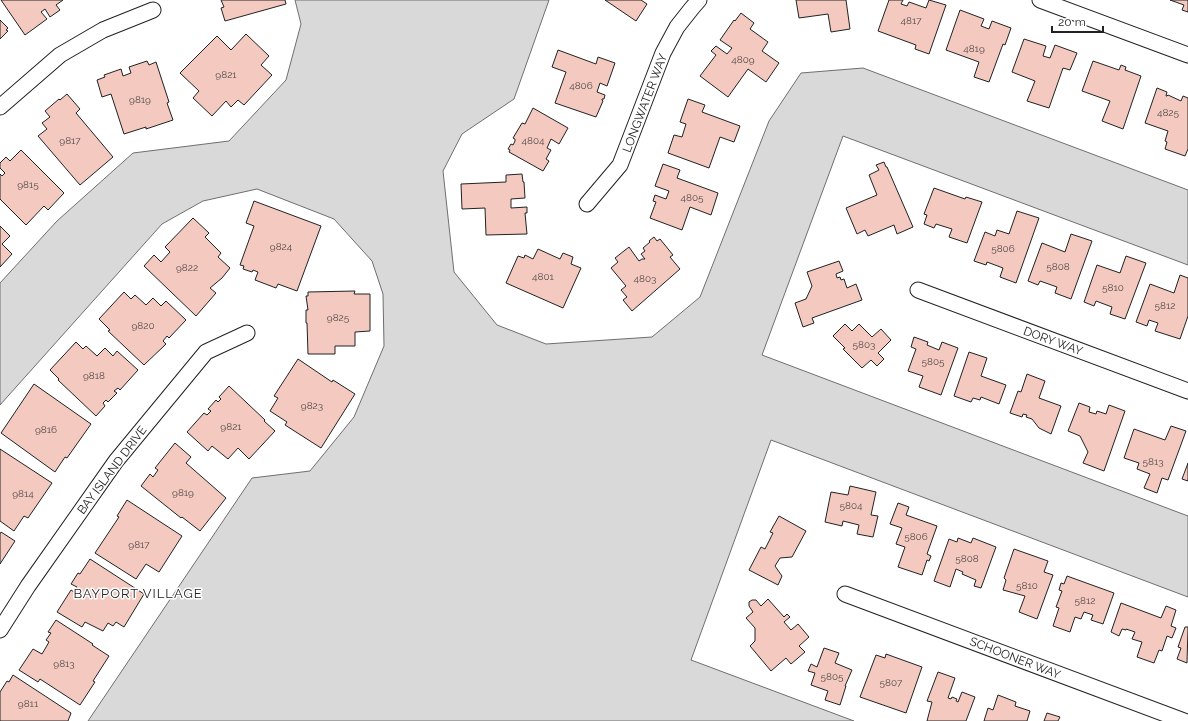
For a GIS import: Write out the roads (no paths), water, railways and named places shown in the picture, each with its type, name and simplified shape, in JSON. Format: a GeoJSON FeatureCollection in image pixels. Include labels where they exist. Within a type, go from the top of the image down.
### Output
{"type":"FeatureCollection","features":[{"type":"Feature","properties":{"kind":"street","name":"LONGWATER WAY"},"geometry":{"type":"LineString","coordinates":[[587,204],[620,165],[663,53],[677,27],[699,0]]}},
{"type":"Feature","properties":{"kind":"street"},"geometry":{"type":"LineString","coordinates":[[1040,0],[1188,55]]}},
{"type":"Feature","properties":{"kind":"street"},"geometry":{"type":"LineString","coordinates":[[0,107],[60,55],[103,30],[154,10]]}},
{"type":"Feature","properties":{"kind":"street","name":"DORY WAY"},"geometry":{"type":"LineString","coordinates":[[918,290],[1188,391]]}},
{"type":"Feature","properties":{"kind":"street","name":"BAY ISLAND DRIVE"},"geometry":{"type":"LineString","coordinates":[[0,630],[28,586],[116,461],[206,352],[247,333]]}},
{"type":"Feature","properties":{"kind":"street","name":"SCHOONER WAY"},"geometry":{"type":"LineString","coordinates":[[845,594],[1184,721]]}},
{"type":"Feature","properties":{"kind":"district","name":"BAYPORT VILLAGE"},"geometry":{"type":"Point","coordinates":[138,593]}}]}
